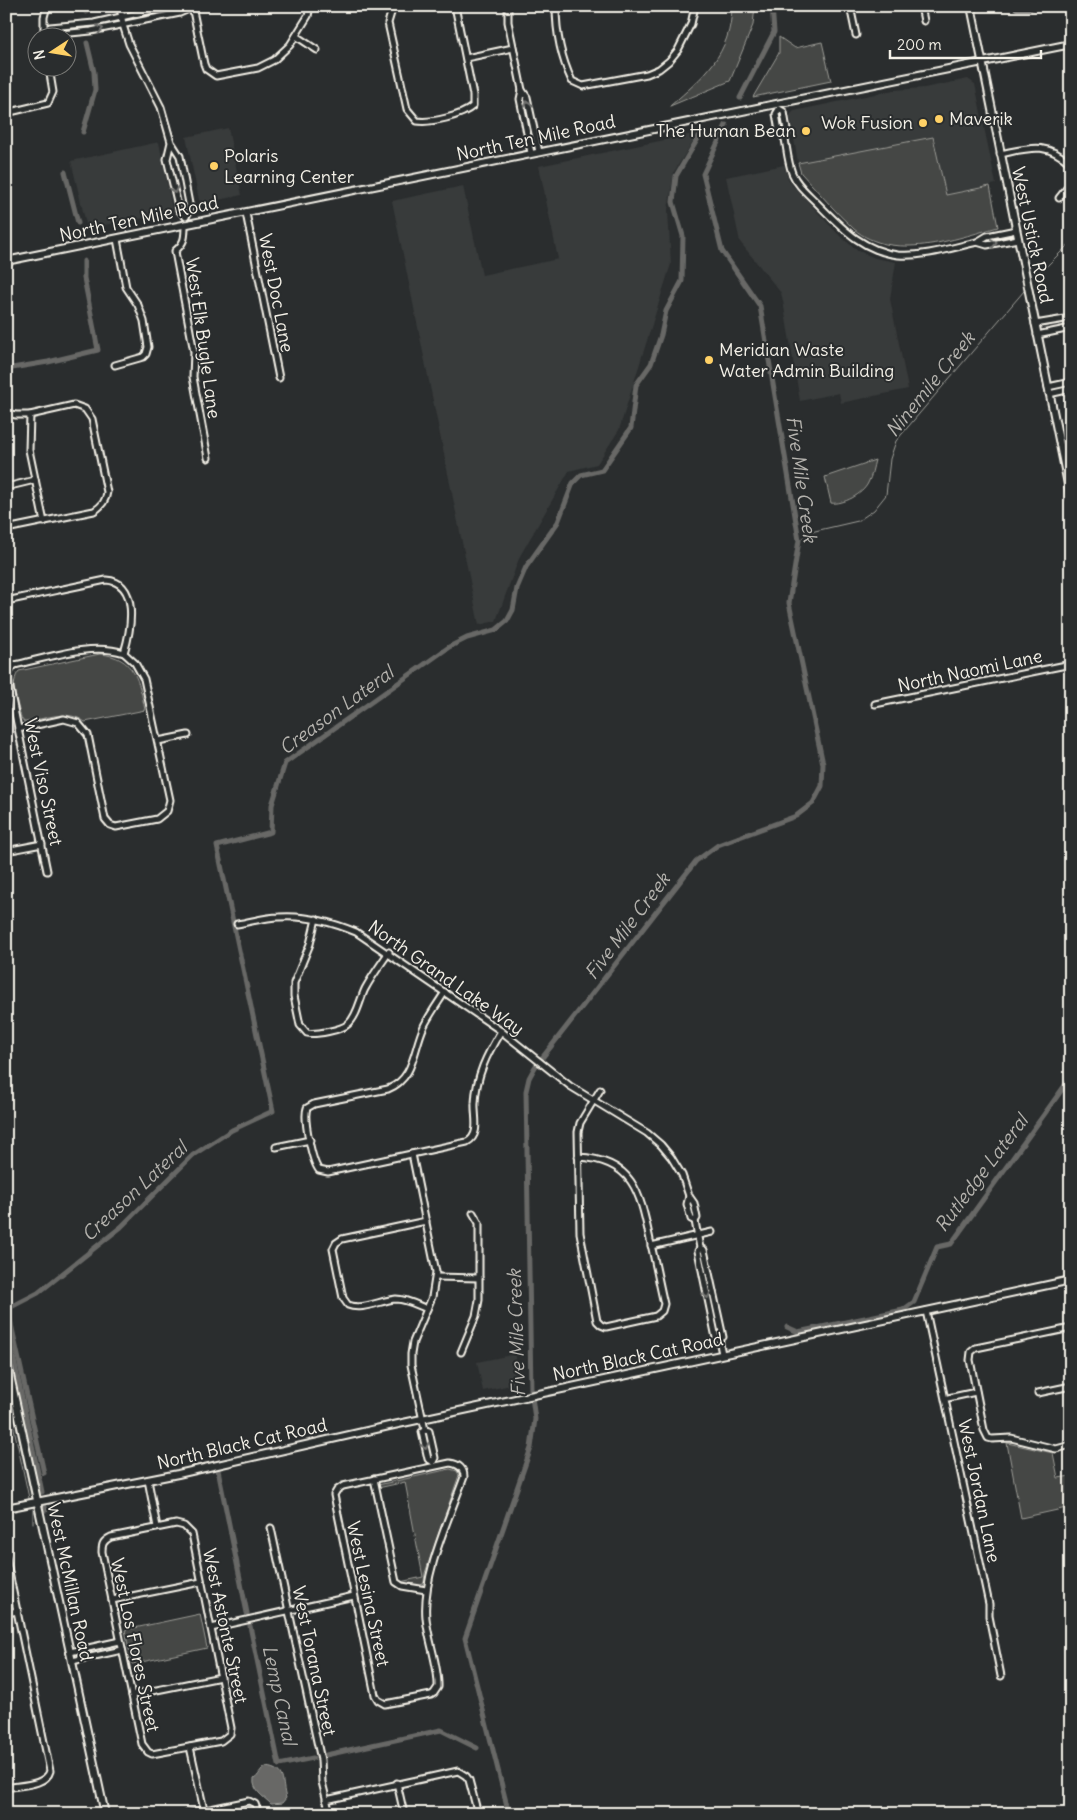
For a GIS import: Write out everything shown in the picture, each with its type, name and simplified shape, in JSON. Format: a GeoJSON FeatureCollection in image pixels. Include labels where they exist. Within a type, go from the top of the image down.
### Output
{"type":"FeatureCollection","features":[{"type":"Feature","properties":{"kind":"main road","name":"West Ustick Road"},"geometry":{"type":"LineString","coordinates":[[971,6],[1071,499]]}},
{"type":"Feature","properties":{"kind":"main road","name":"North Ten Mile Road"},"geometry":{"type":"LineString","coordinates":[[6,261],[535,153],[778,106],[1071,44]]}},
{"type":"Feature","properties":{"kind":"main road","name":"North Black Cat Road"},"geometry":{"type":"LineString","coordinates":[[6,1508],[148,1480],[1070,1280]]}},
{"type":"Feature","properties":{"kind":"main road","name":"West McMillan Road"},"geometry":{"type":"LineString","coordinates":[[6,1357],[105,1814]]}},
{"type":"Feature","properties":{"kind":"street"},"geometry":{"type":"LineString","coordinates":[[44,28],[47,6]]}},
{"type":"Feature","properties":{"kind":"street"},"geometry":{"type":"LineString","coordinates":[[120,6],[123,25],[133,54],[161,107],[171,142],[180,156],[190,209],[186,217],[186,224]]}},
{"type":"Feature","properties":{"kind":"street"},"geometry":{"type":"LineString","coordinates":[[48,28],[94,23],[170,6]]}},
{"type":"Feature","properties":{"kind":"street"},"geometry":{"type":"LineString","coordinates":[[78,33],[180,13],[192,6],[206,69],[210,74],[221,76],[264,66],[283,53],[308,16],[310,6]]}},
{"type":"Feature","properties":{"kind":"street"},"geometry":{"type":"LineString","coordinates":[[396,6],[389,20],[405,101],[410,115],[416,121],[424,122],[462,114],[473,106],[474,95],[455,6]]}},
{"type":"Feature","properties":{"kind":"street"},"geometry":{"type":"LineString","coordinates":[[508,6],[508,22],[522,90],[520,98],[535,153]]}},
{"type":"Feature","properties":{"kind":"street"},"geometry":{"type":"LineString","coordinates":[[556,6],[556,22],[565,66],[572,81],[583,86],[647,74],[659,69],[678,50],[690,24],[695,6]]}},
{"type":"Feature","properties":{"kind":"street"},"geometry":{"type":"LineString","coordinates":[[850,6],[856,35]]}},
{"type":"Feature","properties":{"kind":"street"},"geometry":{"type":"LineString","coordinates":[[921,6],[924,21]]}},
{"type":"Feature","properties":{"kind":"street"},"geometry":{"type":"LineString","coordinates":[[1017,6],[1030,6]]}},
{"type":"Feature","properties":{"kind":"street"},"geometry":{"type":"LineString","coordinates":[[296,36],[317,50]]}},
{"type":"Feature","properties":{"kind":"street"},"geometry":{"type":"LineString","coordinates":[[466,58],[513,48]]}},
{"type":"Feature","properties":{"kind":"street"},"geometry":{"type":"LineString","coordinates":[[6,113],[45,105],[50,101],[53,92],[51,78]]}},
{"type":"Feature","properties":{"kind":"street"},"geometry":{"type":"LineString","coordinates":[[778,106],[777,122],[779,131],[785,139],[792,174],[798,183],[844,231],[869,247],[891,254],[922,254],[977,242],[987,236],[1016,230]]}},
{"type":"Feature","properties":{"kind":"street"},"geometry":{"type":"LineString","coordinates":[[171,142],[167,159],[179,210],[186,217]]}},
{"type":"Feature","properties":{"kind":"street"},"geometry":{"type":"LineString","coordinates":[[1000,154],[1033,147],[1043,147],[1062,155],[1071,164]]}},
{"type":"Feature","properties":{"kind":"street"},"geometry":{"type":"LineString","coordinates":[[1059,198],[1071,184]]}},
{"type":"Feature","properties":{"kind":"street","name":"West Doc Lane"},"geometry":{"type":"LineString","coordinates":[[246,213],[279,378]]}},
{"type":"Feature","properties":{"kind":"street","name":"West Elk Bugle Lane"},"geometry":{"type":"LineString","coordinates":[[186,224],[183,244],[175,251],[194,352],[193,377],[208,458]]}},
{"type":"Feature","properties":{"kind":"street"},"geometry":{"type":"LineString","coordinates":[[115,365],[139,360],[146,354],[148,346],[144,321],[138,305],[126,287],[117,239]]}},
{"type":"Feature","properties":{"kind":"street"},"geometry":{"type":"LineString","coordinates":[[977,242],[987,245],[1018,239]]}},
{"type":"Feature","properties":{"kind":"street"},"geometry":{"type":"LineString","coordinates":[[1035,324],[1071,318]]}},
{"type":"Feature","properties":{"kind":"street"},"geometry":{"type":"LineString","coordinates":[[1037,335],[1071,328]]}},
{"type":"Feature","properties":{"kind":"street"},"geometry":{"type":"LineString","coordinates":[[1048,390],[1071,382]]}},
{"type":"Feature","properties":{"kind":"street"},"geometry":{"type":"LineString","coordinates":[[1048,390],[1071,389]]}},
{"type":"Feature","properties":{"kind":"street"},"geometry":{"type":"LineString","coordinates":[[6,413],[30,415],[74,405],[84,409],[92,419],[107,492],[105,502],[94,511],[6,529]]}},
{"type":"Feature","properties":{"kind":"street"},"geometry":{"type":"LineString","coordinates":[[30,415],[28,441],[44,522]]}},
{"type":"Feature","properties":{"kind":"street"},"geometry":{"type":"LineString","coordinates":[[6,487],[36,480]]}},
{"type":"Feature","properties":{"kind":"street"},"geometry":{"type":"LineString","coordinates":[[6,601],[106,580],[115,580],[126,592],[131,617],[130,633],[124,653],[135,663],[144,679],[170,800],[167,811],[157,818],[116,827],[110,825],[105,819],[88,735],[78,723],[64,719],[18,729]]}},
{"type":"Feature","properties":{"kind":"street","name":"West Viso Street"},"geometry":{"type":"LineString","coordinates":[[48,871],[13,702],[8,694],[8,675],[10,669],[15,665],[91,649],[113,649],[124,653]]}},
{"type":"Feature","properties":{"kind":"street","name":"North Naomi Lane"},"geometry":{"type":"LineString","coordinates":[[875,704],[1071,664]]}},
{"type":"Feature","properties":{"kind":"street"},"geometry":{"type":"LineString","coordinates":[[6,703],[13,702]]}},
{"type":"Feature","properties":{"kind":"street"},"geometry":{"type":"LineString","coordinates":[[158,741],[188,735]]}},
{"type":"Feature","properties":{"kind":"street"},"geometry":{"type":"LineString","coordinates":[[6,851],[42,844]]}},
{"type":"Feature","properties":{"kind":"street","name":"North Grand Lake Way"},"geometry":{"type":"LineString","coordinates":[[237,924],[278,916],[300,916],[336,924],[356,932],[389,952],[501,1031],[570,1086],[647,1133],[661,1145],[682,1175],[689,1196],[694,1203],[698,1218],[695,1221],[700,1248],[698,1251],[716,1338],[720,1339],[722,1354]]}},
{"type":"Feature","properties":{"kind":"street"},"geometry":{"type":"LineString","coordinates":[[316,919],[310,944],[294,983],[294,996],[300,1025],[304,1032],[313,1034],[348,1025],[353,1018],[366,987],[389,952]]}},
{"type":"Feature","properties":{"kind":"street"},"geometry":{"type":"LineString","coordinates":[[445,992],[425,1024],[409,1072],[399,1083],[388,1089],[314,1104],[307,1108],[305,1117],[314,1163],[319,1170],[328,1172],[467,1142],[474,1138],[476,1131],[476,1090],[479,1074],[501,1031]]}},
{"type":"Feature","properties":{"kind":"street"},"geometry":{"type":"LineString","coordinates":[[578,1157],[595,1158],[607,1162],[620,1170],[634,1185],[642,1203],[664,1304],[662,1312],[656,1316],[606,1327],[601,1326],[597,1321],[580,1233],[578,1157],[578,1132],[580,1123],[600,1090]]}},
{"type":"Feature","properties":{"kind":"street"},"geometry":{"type":"LineString","coordinates":[[276,1148],[310,1140]]}},
{"type":"Feature","properties":{"kind":"street"},"geometry":{"type":"LineString","coordinates":[[412,1154],[435,1262],[434,1292],[413,1342],[411,1354],[411,1366],[425,1430],[422,1432],[428,1459],[433,1464]]}},
{"type":"Feature","properties":{"kind":"street"},"geometry":{"type":"LineString","coordinates":[[461,1352],[476,1316],[479,1300],[479,1224],[473,1213]]}},
{"type":"Feature","properties":{"kind":"street"},"geometry":{"type":"LineString","coordinates":[[426,1222],[342,1239],[335,1245],[333,1252],[343,1298],[348,1305],[356,1307],[397,1299],[408,1301],[427,1310]]}},
{"type":"Feature","properties":{"kind":"street"},"geometry":{"type":"LineString","coordinates":[[652,1246],[712,1232]]}},
{"type":"Feature","properties":{"kind":"street"},"geometry":{"type":"LineString","coordinates":[[436,1277],[479,1278]]}},
{"type":"Feature","properties":{"kind":"street"},"geometry":{"type":"LineString","coordinates":[[1070,1280],[1071,1290]]}},
{"type":"Feature","properties":{"kind":"street","name":"West Jordan Lane"},"geometry":{"type":"LineString","coordinates":[[926,1311],[989,1604],[989,1616],[1001,1676]]}},
{"type":"Feature","properties":{"kind":"street"},"geometry":{"type":"LineString","coordinates":[[1071,1328],[976,1348],[971,1352],[970,1360],[986,1436],[992,1439],[1011,1438],[1056,1448],[1071,1445]]}},
{"type":"Feature","properties":{"kind":"street"},"geometry":{"type":"LineString","coordinates":[[1038,1393],[1071,1386]]}},
{"type":"Feature","properties":{"kind":"street"},"geometry":{"type":"LineString","coordinates":[[948,1398],[976,1392]]}},
{"type":"Feature","properties":{"kind":"street"},"geometry":{"type":"LineString","coordinates":[[433,1464],[456,1464],[461,1467],[464,1478],[430,1570],[426,1590],[402,1586],[396,1582],[374,1480],[433,1464]]}},
{"type":"Feature","properties":{"kind":"street"},"geometry":{"type":"LineString","coordinates":[[148,1480],[157,1527]]}},
{"type":"Feature","properties":{"kind":"street","name":"West Lesina Street"},"geometry":{"type":"LineString","coordinates":[[374,1480],[342,1486],[334,1495],[334,1500],[376,1695],[381,1703],[389,1704],[431,1695],[437,1691],[439,1682],[426,1618],[426,1590]]}},
{"type":"Feature","properties":{"kind":"street","name":"West Astonte Street"},"geometry":{"type":"LineString","coordinates":[[157,1527],[176,1524],[184,1526],[192,1534],[231,1724],[230,1734],[221,1741],[190,1747]]}},
{"type":"Feature","properties":{"kind":"street","name":"West Los Flores Street"},"geometry":{"type":"LineString","coordinates":[[157,1527],[111,1537],[104,1542],[102,1552],[142,1744],[148,1752],[158,1754],[190,1747]]}},
{"type":"Feature","properties":{"kind":"street","name":"West Torana Street"},"geometry":{"type":"LineString","coordinates":[[271,1528],[321,1760],[326,1800],[330,1814]]}},
{"type":"Feature","properties":{"kind":"street"},"geometry":{"type":"LineString","coordinates":[[6,1558],[50,1767],[48,1776],[41,1781],[6,1788]]}},
{"type":"Feature","properties":{"kind":"street"},"geometry":{"type":"LineString","coordinates":[[112,1600],[201,1582]]}},
{"type":"Feature","properties":{"kind":"street"},"geometry":{"type":"LineString","coordinates":[[210,1628],[354,1596]]}},
{"type":"Feature","properties":{"kind":"street"},"geometry":{"type":"LineString","coordinates":[[6,1613],[18,1610]]}},
{"type":"Feature","properties":{"kind":"street"},"geometry":{"type":"LineString","coordinates":[[70,1652],[120,1642]]}},
{"type":"Feature","properties":{"kind":"street"},"geometry":{"type":"LineString","coordinates":[[72,1661],[122,1650]]}},
{"type":"Feature","properties":{"kind":"street"},"geometry":{"type":"LineString","coordinates":[[132,1695],[221,1677]]}},
{"type":"Feature","properties":{"kind":"street"},"geometry":{"type":"LineString","coordinates":[[190,1747],[204,1810]]}},
{"type":"Feature","properties":{"kind":"street"},"geometry":{"type":"LineString","coordinates":[[326,1800],[454,1771],[462,1772],[469,1780],[478,1814]]}},
{"type":"Feature","properties":{"kind":"street"},"geometry":{"type":"LineString","coordinates":[[397,1783],[404,1814]]}},
{"type":"Feature","properties":{"kind":"street"},"geometry":{"type":"LineString","coordinates":[[186,1814],[245,1802],[255,1804],[259,1814]]}},
{"type":"Feature","properties":{"kind":"shaded area"},"geometry":{"type":"Polygon","coordinates":[[[732,6],[755,6],[753,25],[730,81],[670,106],[694,85],[721,51],[727,38],[732,6]]]}},
{"type":"Feature","properties":{"kind":"shaded area"},"geometry":{"type":"Polygon","coordinates":[[[779,37],[795,48],[822,42],[831,81],[753,97],[779,53],[779,37]]]}},
{"type":"Feature","properties":{"kind":"shaded area"},"geometry":{"type":"Polygon","coordinates":[[[968,79],[975,84],[996,184],[946,195],[933,137],[798,163],[790,115],[794,111],[894,90],[924,88],[968,79]]]}},
{"type":"Feature","properties":{"kind":"shaded area","name":"Polaris Learning Center"},"geometry":{"type":"Polygon","coordinates":[[[228,128],[242,195],[204,203],[199,200],[186,137],[228,128]]]}},
{"type":"Feature","properties":{"kind":"shaded area"},"geometry":{"type":"Polygon","coordinates":[[[698,133],[674,172],[668,210],[671,264],[619,430],[597,464],[569,471],[520,556],[496,621],[479,625],[392,201],[463,186],[482,275],[558,259],[539,166],[698,133]]]}},
{"type":"Feature","properties":{"kind":"shaded area"},"geometry":{"type":"Polygon","coordinates":[[[933,137],[946,195],[990,186],[998,227],[944,242],[924,245],[905,246],[887,244],[870,239],[854,229],[833,209],[801,173],[798,163],[933,137]]]}},
{"type":"Feature","properties":{"kind":"shaded area"},"geometry":{"type":"Polygon","coordinates":[[[159,142],[173,213],[87,228],[71,161],[159,142]]]}},
{"type":"Feature","properties":{"kind":"shaded area"},"geometry":{"type":"Polygon","coordinates":[[[784,165],[793,186],[841,237],[857,250],[875,258],[896,262],[890,299],[908,389],[841,403],[839,393],[800,401],[781,293],[740,242],[726,177],[784,165]]]}},
{"type":"Feature","properties":{"kind":"shaded area"},"geometry":{"type":"Polygon","coordinates":[[[875,460],[869,480],[862,491],[847,500],[831,503],[825,477],[875,460]]]}},
{"type":"Feature","properties":{"kind":"shaded area"},"geometry":{"type":"Polygon","coordinates":[[[100,654],[112,656],[128,665],[137,680],[145,710],[85,722],[72,716],[64,715],[24,722],[21,718],[14,687],[19,671],[100,654]]]}},
{"type":"Feature","properties":{"kind":"shaded area"},"geometry":{"type":"Polygon","coordinates":[[[516,1354],[516,1384],[483,1391],[477,1362],[516,1354]]]}},
{"type":"Feature","properties":{"kind":"shaded area"},"geometry":{"type":"Polygon","coordinates":[[[1007,1443],[1053,1453],[1058,1478],[1071,1476],[1071,1507],[1021,1518],[1007,1443]]]}},
{"type":"Feature","properties":{"kind":"shaded area"},"geometry":{"type":"Polygon","coordinates":[[[450,1469],[457,1471],[459,1475],[425,1573],[424,1582],[421,1587],[402,1583],[400,1582],[423,1577],[405,1482],[378,1488],[378,1485],[450,1469]]]}},
{"type":"Feature","properties":{"kind":"shaded area"},"geometry":{"type":"Polygon","coordinates":[[[200,1614],[207,1648],[132,1664],[125,1630],[200,1614]]]}},
{"type":"Feature","properties":{"kind":"shaded area"},"geometry":{"type":"Polygon","coordinates":[[[266,1767],[277,1771],[282,1778],[286,1798],[282,1803],[271,1804],[255,1787],[254,1779],[266,1767]]]}},
{"type":"Feature","properties":{"kind":"waterway"},"geometry":{"type":"LineString","coordinates":[[86,12],[88,6]]}},
{"type":"Feature","properties":{"kind":"waterway"},"geometry":{"type":"LineString","coordinates":[[740,98],[774,32],[772,6]]}},
{"type":"Feature","properties":{"kind":"waterway"},"geometry":{"type":"LineString","coordinates":[[83,132],[95,90],[94,72],[87,43]]}},
{"type":"Feature","properties":{"kind":"waterway","name":"Five Mile Creek"},"geometry":{"type":"LineString","coordinates":[[509,1814],[465,1638],[531,1448],[535,1419],[531,1390],[526,1091],[529,1078],[535,1067],[696,861],[718,845],[796,816],[813,803],[822,786],[823,764],[789,603],[799,540],[760,306],[722,251],[703,174],[726,125]]}},
{"type":"Feature","properties":{"kind":"waterway","name":"Creason Lateral"},"geometry":{"type":"LineString","coordinates":[[9,1308],[38,1293],[121,1227],[193,1155],[232,1130],[273,1111],[217,846],[271,832],[272,805],[285,763],[449,647],[467,638],[496,630],[507,621],[513,610],[517,588],[526,567],[558,522],[573,483],[581,475],[602,470],[631,428],[636,385],[651,364],[661,335],[666,311],[682,281],[683,236],[673,202],[676,176],[700,135]]}},
{"type":"Feature","properties":{"kind":"waterway"},"geometry":{"type":"LineString","coordinates":[[65,172],[78,223]]}},
{"type":"Feature","properties":{"kind":"waterway","name":"Ninemile Creek"},"geometry":{"type":"LineString","coordinates":[[1040,273],[1071,242]]}},
{"type":"Feature","properties":{"kind":"waterway"},"geometry":{"type":"LineString","coordinates":[[12,368],[48,362],[98,350],[84,278],[84,261]]}},
{"type":"Feature","properties":{"kind":"waterway","name":"Ninemile Creek"},"geometry":{"type":"LineString","coordinates":[[799,540],[815,531],[858,521],[874,510],[886,495],[890,459],[896,441],[1024,291]]}},
{"type":"Feature","properties":{"kind":"waterway","name":"Rutledge Lateral"},"geometry":{"type":"LineString","coordinates":[[787,1327],[798,1332],[903,1310],[914,1302],[937,1247],[951,1244],[1071,1077]]}},
{"type":"Feature","properties":{"kind":"waterway","name":"Lemp Canal"},"geometry":{"type":"LineString","coordinates":[[9,1315],[44,1473]]}},
{"type":"Feature","properties":{"kind":"waterway","name":"Creason Lateral"},"geometry":{"type":"LineString","coordinates":[[6,1323],[42,1492]]}},
{"type":"Feature","properties":{"kind":"waterway"},"geometry":{"type":"LineString","coordinates":[[6,1379],[31,1495]]}},
{"type":"Feature","properties":{"kind":"waterway"},"geometry":{"type":"LineString","coordinates":[[6,1391],[29,1498],[28,1500],[6,1504]]}},
{"type":"Feature","properties":{"kind":"waterway","name":"Lemp Canal"},"geometry":{"type":"LineString","coordinates":[[218,1470],[247,1613]]}},
{"type":"Feature","properties":{"kind":"waterway"},"geometry":{"type":"LineString","coordinates":[[33,1509],[33,1523]]}},
{"type":"Feature","properties":{"kind":"waterway","name":"Lemp Canal"},"geometry":{"type":"LineString","coordinates":[[250,1626],[279,1765],[313,1758]]}},
{"type":"Feature","properties":{"kind":"waterway","name":"Lemp Canal"},"geometry":{"type":"LineString","coordinates":[[326,1755],[441,1730],[477,1748]]}},
{"type":"Feature","properties":{"kind":"place","name":"Maverik"},"geometry":{"type":"Point","coordinates":[939,119]}},
{"type":"Feature","properties":{"kind":"place","name":"Wok Fusion"},"geometry":{"type":"Point","coordinates":[923,123]}},
{"type":"Feature","properties":{"kind":"place","name":"The Human Bean"},"geometry":{"type":"Point","coordinates":[806,131]}},
{"type":"Feature","properties":{"kind":"place","name":"Polaris Learning Center"},"geometry":{"type":"Point","coordinates":[214,166]}},
{"type":"Feature","properties":{"kind":"place","name":"Meridian Waste Water Admin Building"},"geometry":{"type":"Point","coordinates":[709,360]}}]}
